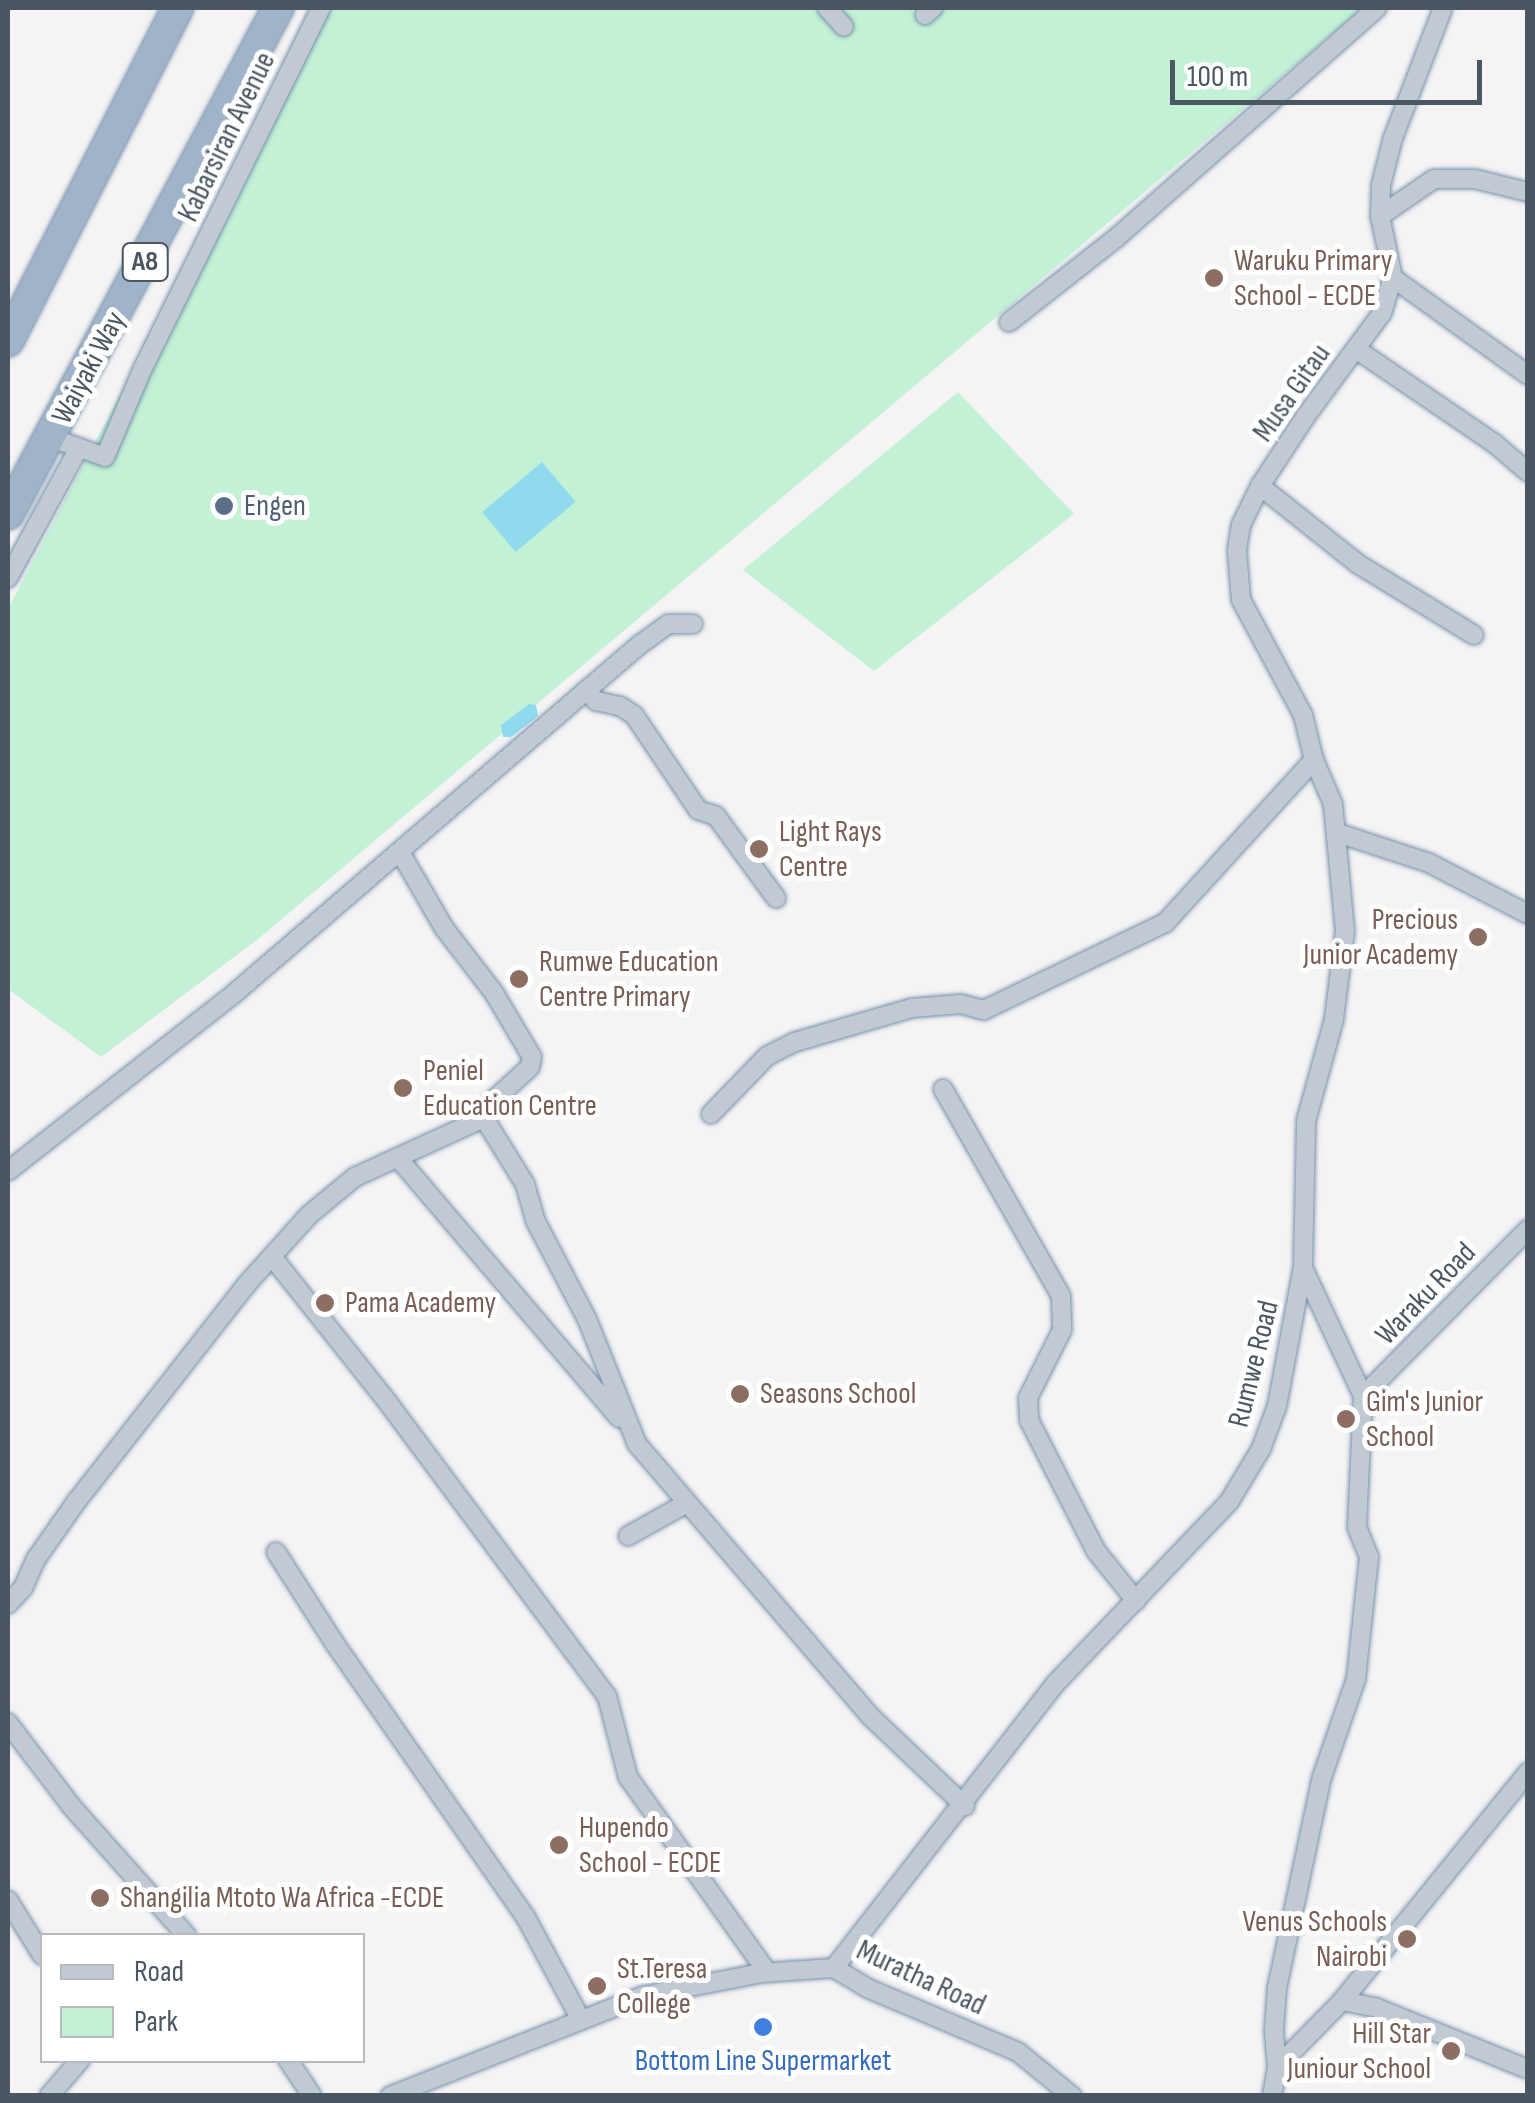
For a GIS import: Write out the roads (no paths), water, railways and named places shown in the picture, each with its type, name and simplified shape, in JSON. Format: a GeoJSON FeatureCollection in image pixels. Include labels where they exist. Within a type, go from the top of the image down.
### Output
{"type":"FeatureCollection","features":[{"type":"Feature","properties":{"kind":"highway"},"geometry":{"type":"LineString","coordinates":[[8,341],[178,8]]}},
{"type":"Feature","properties":{"kind":"highway","name":"Waiyaki Way"},"geometry":{"type":"LineString","coordinates":[[8,514],[65,443],[278,8]]}},
{"type":"Feature","properties":{"kind":"street","name":"Kabarsiran Avenue"},"geometry":{"type":"LineString","coordinates":[[65,443],[105,457],[143,368],[321,8]]}},
{"type":"Feature","properties":{"kind":"street"},"geometry":{"type":"LineString","coordinates":[[827,8],[844,26]]}},
{"type":"Feature","properties":{"kind":"street"},"geometry":{"type":"LineString","coordinates":[[1009,322],[1116,238],[1377,8]]}},
{"type":"Feature","properties":{"kind":"street"},"geometry":{"type":"LineString","coordinates":[[1443,8],[1393,138],[1381,185],[1380,216],[1394,278],[1528,375]]}},
{"type":"Feature","properties":{"kind":"street"},"geometry":{"type":"LineString","coordinates":[[1380,216],[1434,180],[1475,180],[1528,192]]}},
{"type":"Feature","properties":{"kind":"street","name":"Musa Gitau"},"geometry":{"type":"LineString","coordinates":[[1333,804],[1314,760],[1303,715],[1241,600],[1239,538],[1260,486],[1382,313],[1394,278]]}},
{"type":"Feature","properties":{"kind":"street"},"geometry":{"type":"LineString","coordinates":[[1356,349],[1494,443],[1528,472]]}},
{"type":"Feature","properties":{"kind":"street"},"geometry":{"type":"LineString","coordinates":[[8,578],[65,443]]}},
{"type":"Feature","properties":{"kind":"street"},"geometry":{"type":"LineString","coordinates":[[1260,486],[1358,564],[1474,635]]}},
{"type":"Feature","properties":{"kind":"street"},"geometry":{"type":"LineString","coordinates":[[8,1171],[236,992],[400,852],[508,753],[668,624],[694,624]]}},
{"type":"Feature","properties":{"kind":"street"},"geometry":{"type":"LineString","coordinates":[[586,690],[596,700],[634,715],[698,810],[716,816],[776,898]]}},
{"type":"Feature","properties":{"kind":"street"},"geometry":{"type":"LineString","coordinates":[[710,1114],[767,1056],[795,1042],[912,1008],[961,1004],[984,1010],[1164,922],[1314,760]]}},
{"type":"Feature","properties":{"kind":"street","name":"Rumwe Road"},"geometry":{"type":"LineString","coordinates":[[834,1968],[965,1806],[1055,1684],[1230,1502],[1262,1449],[1277,1406],[1303,1268],[1306,1121],[1334,1019],[1345,931],[1333,804]]}},
{"type":"Feature","properties":{"kind":"street"},"geometry":{"type":"LineString","coordinates":[[1338,833],[1430,863],[1528,914]]}},
{"type":"Feature","properties":{"kind":"street"},"geometry":{"type":"LineString","coordinates":[[400,852],[444,928],[494,994],[532,1057],[530,1067],[486,1107],[484,1118],[525,1184],[548,1250],[587,1319],[628,1430]]}},
{"type":"Feature","properties":{"kind":"street"},"geometry":{"type":"LineString","coordinates":[[943,1088],[1061,1296],[1062,1330],[1028,1398],[1029,1420],[1096,1550],[1136,1600]]}},
{"type":"Feature","properties":{"kind":"street"},"geometry":{"type":"LineString","coordinates":[[8,1604],[24,1588],[36,1559],[76,1502],[246,1285],[309,1214],[356,1177],[484,1118]]}},
{"type":"Feature","properties":{"kind":"street"},"geometry":{"type":"LineString","coordinates":[[398,1158],[628,1430],[685,1504],[870,1716],[965,1806]]}},
{"type":"Feature","properties":{"kind":"street","name":"Waraku Road"},"geometry":{"type":"LineString","coordinates":[[1363,1396],[1528,1229]]}},
{"type":"Feature","properties":{"kind":"street"},"geometry":{"type":"LineString","coordinates":[[273,1258],[389,1404],[607,1696],[628,1777],[767,1972]]}},
{"type":"Feature","properties":{"kind":"street"},"geometry":{"type":"LineString","coordinates":[[1272,2096],[1278,2067],[1274,2029],[1277,1988],[1300,1863],[1322,1777],[1356,1678],[1367,1608],[1369,1557],[1357,1528],[1363,1396],[1303,1268]]}},
{"type":"Feature","properties":{"kind":"street"},"geometry":{"type":"LineString","coordinates":[[628,1536],[685,1504]]}},
{"type":"Feature","properties":{"kind":"street"},"geometry":{"type":"LineString","coordinates":[[276,1552],[334,1644],[525,1916],[581,2020]]}},
{"type":"Feature","properties":{"kind":"street"},"geometry":{"type":"LineString","coordinates":[[8,1723],[72,1808],[184,1933]]}},
{"type":"Feature","properties":{"kind":"street"},"geometry":{"type":"LineString","coordinates":[[1278,2067],[1342,2000],[1528,1772]]}},
{"type":"Feature","properties":{"kind":"street"},"geometry":{"type":"LineString","coordinates":[[8,1900],[40,1952]]}},
{"type":"Feature","properties":{"kind":"street","name":"Muratha Road"},"geometry":{"type":"LineString","coordinates":[[390,2096],[642,1996],[767,1972],[834,1968],[867,1988],[1018,2052],[1072,2096]]}},
{"type":"Feature","properties":{"kind":"street"},"geometry":{"type":"LineString","coordinates":[[1342,2000],[1377,2008],[1525,2068]]}},
{"type":"Feature","properties":{"kind":"street"},"geometry":{"type":"LineString","coordinates":[[49,2096],[77,2063]]}},
{"type":"Feature","properties":{"kind":"street"},"geometry":{"type":"LineString","coordinates":[[290,2063],[312,2096]]}},
{"type":"Feature","properties":{"kind":"water"},"geometry":{"type":"Polygon","coordinates":[[[542,462],[575,502],[516,552],[482,512],[542,462]]]}},
{"type":"Feature","properties":{"kind":"water"},"geometry":{"type":"Polygon","coordinates":[[[529,704],[536,705],[538,716],[511,737],[503,737],[501,725],[529,704]]]}},
{"type":"Feature","properties":{"kind":"place","name":"Waruku Primary School - ECDE"},"geometry":{"type":"Point","coordinates":[1214,278]}},
{"type":"Feature","properties":{"kind":"place","name":"Engen"},"geometry":{"type":"Point","coordinates":[224,506]}},
{"type":"Feature","properties":{"kind":"place","name":"Light Rays Centre"},"geometry":{"type":"Point","coordinates":[759,849]}},
{"type":"Feature","properties":{"kind":"place","name":"Precious Junior Academy"},"geometry":{"type":"Point","coordinates":[1478,937]}},
{"type":"Feature","properties":{"kind":"place","name":"Rumwe Education Centre Primary"},"geometry":{"type":"Point","coordinates":[519,979]}},
{"type":"Feature","properties":{"kind":"place","name":"Peniel Education Centre"},"geometry":{"type":"Point","coordinates":[403,1088]}},
{"type":"Feature","properties":{"kind":"place","name":"Pama Academy"},"geometry":{"type":"Point","coordinates":[325,1303]}},
{"type":"Feature","properties":{"kind":"place","name":"Seasons School"},"geometry":{"type":"Point","coordinates":[740,1394]}},
{"type":"Feature","properties":{"kind":"place","name":"Gim's Junior School"},"geometry":{"type":"Point","coordinates":[1346,1419]}},
{"type":"Feature","properties":{"kind":"place","name":"Hupendo School - ECDE"},"geometry":{"type":"Point","coordinates":[559,1845]}},
{"type":"Feature","properties":{"kind":"place","name":"Shangilia Mtoto Wa Africa -ECDE"},"geometry":{"type":"Point","coordinates":[100,1898]}},
{"type":"Feature","properties":{"kind":"place","name":"Venus Schools Nairobi"},"geometry":{"type":"Point","coordinates":[1407,1939]}},
{"type":"Feature","properties":{"kind":"place","name":"St.Teresa College"},"geometry":{"type":"Point","coordinates":[597,1986]}},
{"type":"Feature","properties":{"kind":"place","name":"Bottom Line Supermarket"},"geometry":{"type":"Point","coordinates":[763,2027]}},
{"type":"Feature","properties":{"kind":"place","name":"Hill Star Juniour School"},"geometry":{"type":"Point","coordinates":[1451,2051]}}]}
